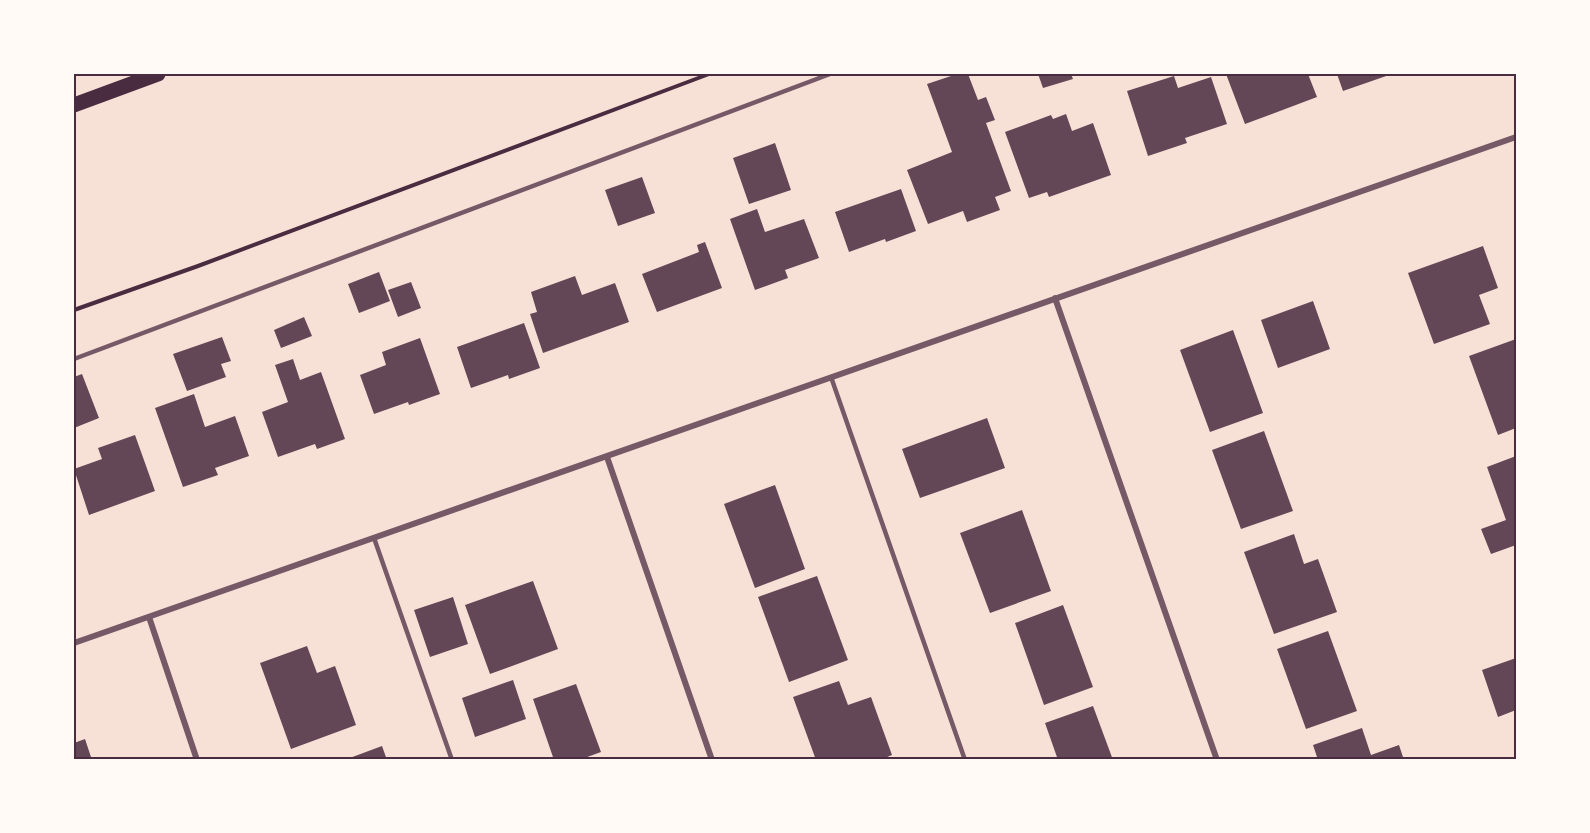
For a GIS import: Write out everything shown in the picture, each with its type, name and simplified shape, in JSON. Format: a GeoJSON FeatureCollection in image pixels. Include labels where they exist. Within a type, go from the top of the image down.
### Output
{"type":"FeatureCollection","features":[{"type":"Feature","properties":{"kind":"main road"},"geometry":{"type":"LineString","coordinates":[[74,105],[158,74]]}},
{"type":"Feature","properties":{"kind":"street"},"geometry":{"type":"LineString","coordinates":[[74,643],[1516,137]]}},
{"type":"Feature","properties":{"kind":"street"},"geometry":{"type":"LineString","coordinates":[[1055,298],[1217,759]]}},
{"type":"Feature","properties":{"kind":"street"},"geometry":{"type":"LineString","coordinates":[[607,457],[712,759]]}},
{"type":"Feature","properties":{"kind":"street"},"geometry":{"type":"LineString","coordinates":[[149,617],[197,759]]}},
{"type":"Feature","properties":{"kind":"lane"},"geometry":{"type":"LineString","coordinates":[[74,359],[830,74]]}},
{"type":"Feature","properties":{"kind":"lane"},"geometry":{"type":"LineString","coordinates":[[831,378],[965,759]]}},
{"type":"Feature","properties":{"kind":"lane"},"geometry":{"type":"LineString","coordinates":[[374,538],[452,759]]}},
{"type":"Feature","properties":{"kind":"path"},"geometry":{"type":"LineString","coordinates":[[74,310],[198,266],[709,74]]}},
{"type":"Feature","properties":{"kind":"building"},"geometry":{"type":"Polygon","coordinates":[[[957,74],[968,74],[978,100],[986,97],[995,120],[986,123],[1011,191],[995,197],[1000,210],[967,222],[963,211],[928,224],[907,170],[952,152],[927,84],[957,74]]]}},
{"type":"Feature","properties":{"kind":"building"},"geometry":{"type":"Polygon","coordinates":[[[1038,74],[1071,74],[1073,79],[1043,88],[1038,74]]]}},
{"type":"Feature","properties":{"kind":"building"},"geometry":{"type":"Polygon","coordinates":[[[1226,74],[1308,74],[1317,97],[1245,124],[1226,74]]]}},
{"type":"Feature","properties":{"kind":"building"},"geometry":{"type":"Polygon","coordinates":[[[1337,74],[1392,74],[1343,91],[1337,74]]]}},
{"type":"Feature","properties":{"kind":"building"},"geometry":{"type":"Polygon","coordinates":[[[1174,76],[1178,88],[1211,77],[1227,124],[1185,138],[1187,143],[1148,156],[1127,91],[1174,76]]]}},
{"type":"Feature","properties":{"kind":"building"},"geometry":{"type":"Polygon","coordinates":[[[1066,114],[1072,131],[1093,123],[1111,175],[1049,197],[1047,192],[1029,198],[1005,132],[1051,115],[1053,119],[1066,114]]]}},
{"type":"Feature","properties":{"kind":"building"},"geometry":{"type":"Polygon","coordinates":[[[775,143],[791,190],[749,204],[733,158],[775,143]]]}},
{"type":"Feature","properties":{"kind":"building"},"geometry":{"type":"Polygon","coordinates":[[[642,177],[655,213],[618,226],[605,190],[642,177]]]}},
{"type":"Feature","properties":{"kind":"building"},"geometry":{"type":"Polygon","coordinates":[[[901,189],[916,231],[849,252],[835,212],[901,189]]]}},
{"type":"Feature","properties":{"kind":"building"},"geometry":{"type":"Polygon","coordinates":[[[757,209],[765,232],[804,219],[819,258],[785,270],[788,278],[755,290],[730,219],[757,209]]]}},
{"type":"Feature","properties":{"kind":"building"},"geometry":{"type":"Polygon","coordinates":[[[705,242],[722,288],[657,312],[642,274],[699,252],[697,245],[705,242]]]}},
{"type":"Feature","properties":{"kind":"building"},"geometry":{"type":"Polygon","coordinates":[[[1483,246],[1498,288],[1479,295],[1490,324],[1434,344],[1408,273],[1483,246]]]}},
{"type":"Feature","properties":{"kind":"building"},"geometry":{"type":"Polygon","coordinates":[[[379,272],[390,301],[359,313],[348,284],[379,272]]]}},
{"type":"Feature","properties":{"kind":"building"},"geometry":{"type":"Polygon","coordinates":[[[575,276],[582,295],[615,283],[629,322],[543,353],[530,314],[537,312],[531,292],[575,276]]]}},
{"type":"Feature","properties":{"kind":"building"},"geometry":{"type":"Polygon","coordinates":[[[411,282],[421,308],[398,317],[388,290],[411,282]]]}},
{"type":"Feature","properties":{"kind":"building"},"geometry":{"type":"Polygon","coordinates":[[[1313,301],[1330,349],[1278,368],[1261,320],[1313,301]]]}},
{"type":"Feature","properties":{"kind":"building"},"geometry":{"type":"Polygon","coordinates":[[[304,317],[312,336],[281,348],[274,330],[304,317]]]}},
{"type":"Feature","properties":{"kind":"building"},"geometry":{"type":"Polygon","coordinates":[[[524,323],[540,368],[509,379],[508,375],[471,388],[457,347],[524,323]]]}},
{"type":"Feature","properties":{"kind":"building"},"geometry":{"type":"Polygon","coordinates":[[[1233,330],[1263,413],[1210,432],[1180,350],[1233,330]]]}},
{"type":"Feature","properties":{"kind":"building"},"geometry":{"type":"Polygon","coordinates":[[[222,337],[231,361],[221,364],[226,377],[187,391],[173,354],[222,337]]]}},
{"type":"Feature","properties":{"kind":"building"},"geometry":{"type":"Polygon","coordinates":[[[420,338],[440,394],[374,414],[360,375],[386,365],[382,352],[420,338]]]}},
{"type":"Feature","properties":{"kind":"building"},"geometry":{"type":"Polygon","coordinates":[[[1516,339],[1516,428],[1498,435],[1469,356],[1516,339]]]}},
{"type":"Feature","properties":{"kind":"building"},"geometry":{"type":"Polygon","coordinates":[[[293,359],[300,380],[321,372],[345,439],[317,449],[315,444],[278,457],[262,412],[288,402],[275,365],[293,359]]]}},
{"type":"Feature","properties":{"kind":"building"},"geometry":{"type":"Polygon","coordinates":[[[82,374],[99,418],[74,428],[74,377],[82,374]]]}},
{"type":"Feature","properties":{"kind":"building"},"geometry":{"type":"Polygon","coordinates":[[[194,394],[205,427],[235,416],[249,456],[215,468],[218,475],[183,487],[155,408],[194,394]]]}},
{"type":"Feature","properties":{"kind":"building"},"geometry":{"type":"Polygon","coordinates":[[[987,418],[1005,468],[920,498],[902,449],[987,418]]]}},
{"type":"Feature","properties":{"kind":"building"},"geometry":{"type":"Polygon","coordinates":[[[1264,431],[1293,511],[1241,529],[1212,450],[1264,431]]]}},
{"type":"Feature","properties":{"kind":"building"},"geometry":{"type":"Polygon","coordinates":[[[135,435],[155,491],[89,515],[74,469],[102,459],[98,448],[135,435]]]}},
{"type":"Feature","properties":{"kind":"building"},"geometry":{"type":"Polygon","coordinates":[[[1516,456],[1516,545],[1491,554],[1481,529],[1506,520],[1487,467],[1516,456]]]}},
{"type":"Feature","properties":{"kind":"building"},"geometry":{"type":"Polygon","coordinates":[[[775,485],[805,569],[755,588],[724,504],[775,485]]]}},
{"type":"Feature","properties":{"kind":"building"},"geometry":{"type":"Polygon","coordinates":[[[1022,510],[1051,591],[990,613],[960,533],[1022,510]]]}},
{"type":"Feature","properties":{"kind":"building"},"geometry":{"type":"Polygon","coordinates":[[[1294,534],[1304,564],[1318,559],[1337,612],[1274,634],[1244,552],[1294,534]]]}},
{"type":"Feature","properties":{"kind":"building"},"geometry":{"type":"Polygon","coordinates":[[[817,576],[848,660],[789,682],[758,597],[817,576]]]}},
{"type":"Feature","properties":{"kind":"building"},"geometry":{"type":"Polygon","coordinates":[[[533,581],[558,649],[490,674],[465,605],[533,581]]]}},
{"type":"Feature","properties":{"kind":"building"},"geometry":{"type":"Polygon","coordinates":[[[453,597],[468,644],[430,657],[414,610],[453,597]]]}},
{"type":"Feature","properties":{"kind":"building"},"geometry":{"type":"Polygon","coordinates":[[[1063,605],[1093,687],[1044,705],[1015,623],[1063,605]]]}},
{"type":"Feature","properties":{"kind":"building"},"geometry":{"type":"Polygon","coordinates":[[[1328,631],[1357,711],[1306,729],[1277,649],[1328,631]]]}},
{"type":"Feature","properties":{"kind":"building"},"geometry":{"type":"Polygon","coordinates":[[[307,646],[317,673],[335,666],[356,725],[291,749],[260,663],[307,646]]]}},
{"type":"Feature","properties":{"kind":"building"},"geometry":{"type":"Polygon","coordinates":[[[1516,658],[1516,710],[1498,717],[1482,670],[1516,658]]]}},
{"type":"Feature","properties":{"kind":"building"},"geometry":{"type":"Polygon","coordinates":[[[513,680],[526,719],[475,737],[462,698],[513,680]]]}},
{"type":"Feature","properties":{"kind":"building"},"geometry":{"type":"Polygon","coordinates":[[[839,681],[848,705],[871,697],[892,755],[880,760],[816,760],[793,697],[839,681]]]}},
{"type":"Feature","properties":{"kind":"building"},"geometry":{"type":"Polygon","coordinates":[[[576,684],[601,752],[579,760],[554,760],[533,699],[576,684]]]}},
{"type":"Feature","properties":{"kind":"building"},"geometry":{"type":"Polygon","coordinates":[[[1093,706],[1113,760],[1058,760],[1045,723],[1093,706]]]}},
{"type":"Feature","properties":{"kind":"building"},"geometry":{"type":"Polygon","coordinates":[[[1362,728],[1371,755],[1399,745],[1404,760],[1318,760],[1313,745],[1362,728]]]}},
{"type":"Feature","properties":{"kind":"building"},"geometry":{"type":"Polygon","coordinates":[[[85,739],[92,760],[74,760],[74,743],[85,739]]]}},
{"type":"Feature","properties":{"kind":"building"},"geometry":{"type":"Polygon","coordinates":[[[382,746],[387,760],[347,760],[347,759],[382,746]]]}}]}
